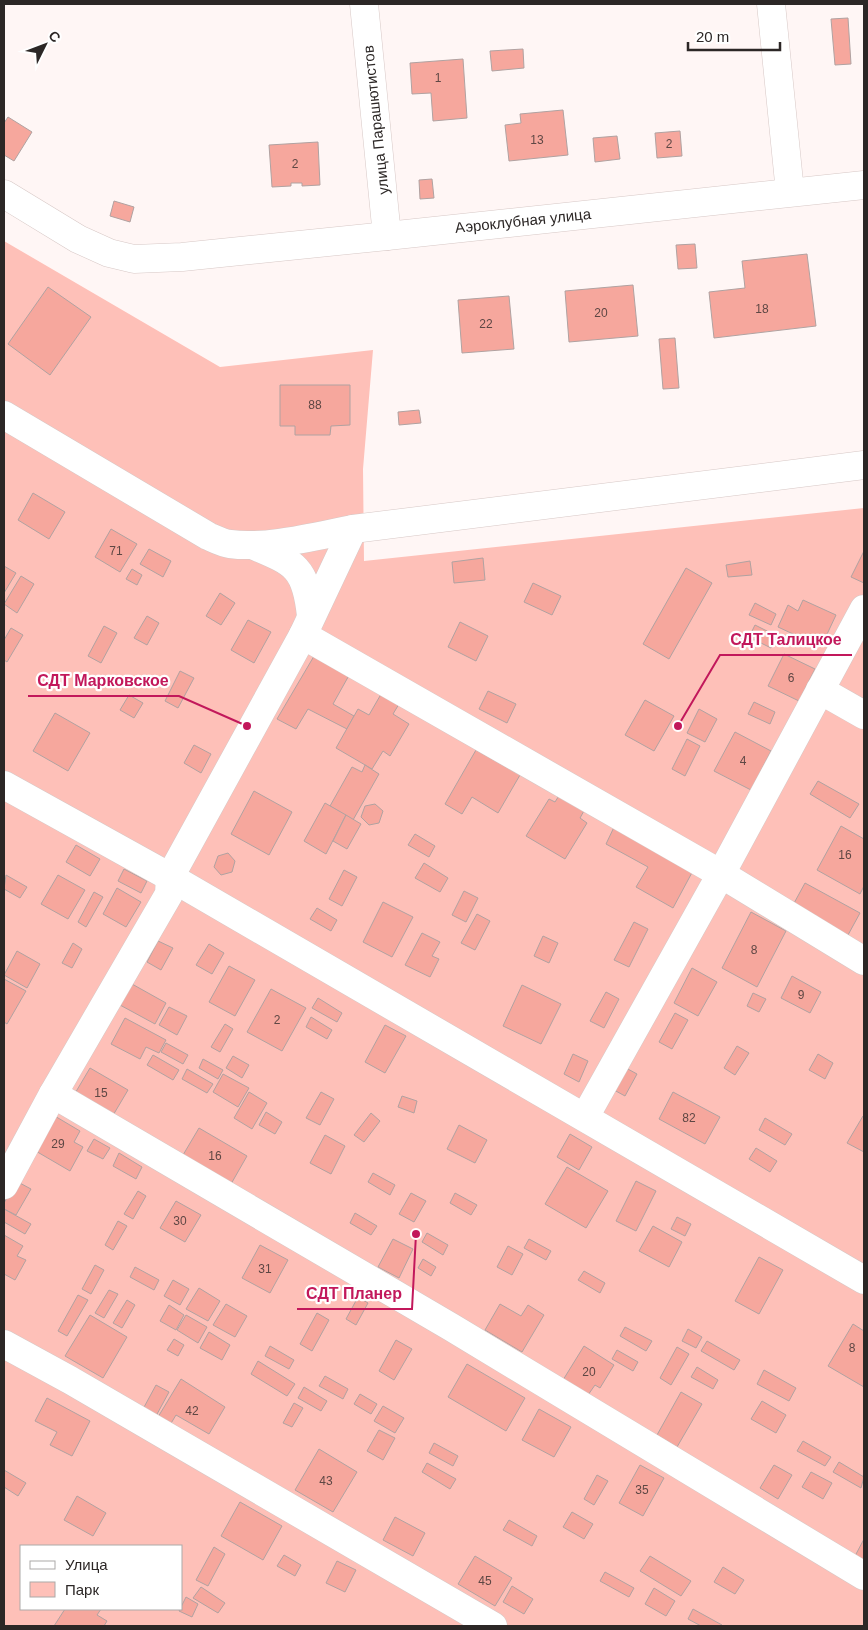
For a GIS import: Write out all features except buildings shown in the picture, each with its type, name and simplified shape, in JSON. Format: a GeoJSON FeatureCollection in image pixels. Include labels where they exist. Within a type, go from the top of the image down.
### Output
{"type":"FeatureCollection","features":[{"type":"Feature","properties":{"kind":"street","name":"улица Парашютистов"},"geometry":{"type":"LineString","coordinates":[[364,4],[388,236]]}},
{"type":"Feature","properties":{"kind":"street"},"geometry":{"type":"LineString","coordinates":[[771,4],[790,192]]}},
{"type":"Feature","properties":{"kind":"street","name":"Аэроклубная улица"},"geometry":{"type":"LineString","coordinates":[[4,194],[78,239],[109,254],[134,259],[182,257],[864,185]]}},
{"type":"Feature","properties":{"kind":"street"},"geometry":{"type":"LineString","coordinates":[[4,415],[208,536],[228,544],[250,545],[353,529],[864,465]]}},
{"type":"Feature","properties":{"kind":"street"},"geometry":{"type":"LineString","coordinates":[[4,1185],[53,1094],[169,894],[170,877],[307,626],[353,529]]}},
{"type":"Feature","properties":{"kind":"street"},"geometry":{"type":"LineString","coordinates":[[250,545],[282,558],[299,571],[308,590],[307,626]]}},
{"type":"Feature","properties":{"kind":"street"},"geometry":{"type":"LineString","coordinates":[[585,1116],[721,874],[864,608]]}},
{"type":"Feature","properties":{"kind":"street"},"geometry":{"type":"LineString","coordinates":[[307,626],[864,961]]}},
{"type":"Feature","properties":{"kind":"street"},"geometry":{"type":"LineString","coordinates":[[820,690],[864,715]]}},
{"type":"Feature","properties":{"kind":"street"},"geometry":{"type":"LineString","coordinates":[[4,785],[170,877],[585,1116],[864,1280]]}},
{"type":"Feature","properties":{"kind":"street"},"geometry":{"type":"LineString","coordinates":[[53,1094],[460,1332],[864,1576]]}},
{"type":"Feature","properties":{"kind":"street"},"geometry":{"type":"LineString","coordinates":[[4,1344],[87,1390],[493,1626]]}},
{"type":"Feature","properties":{"kind":"green space"},"geometry":{"type":"Polygon","coordinates":[[[4,241],[220,367],[373,350],[363,469],[364,561],[864,508],[864,1626],[4,1626],[4,241]]]}},
{"type":"Feature","properties":{"kind":"place","name":"СДТ Марковское"},"geometry":{"type":"Point","coordinates":[247,726]}},
{"type":"Feature","properties":{"kind":"place","name":"СДТ Талицкое"},"geometry":{"type":"Point","coordinates":[678,726]}},
{"type":"Feature","properties":{"kind":"place","name":"СДТ Планер"},"geometry":{"type":"Point","coordinates":[416,1234]}}]}
